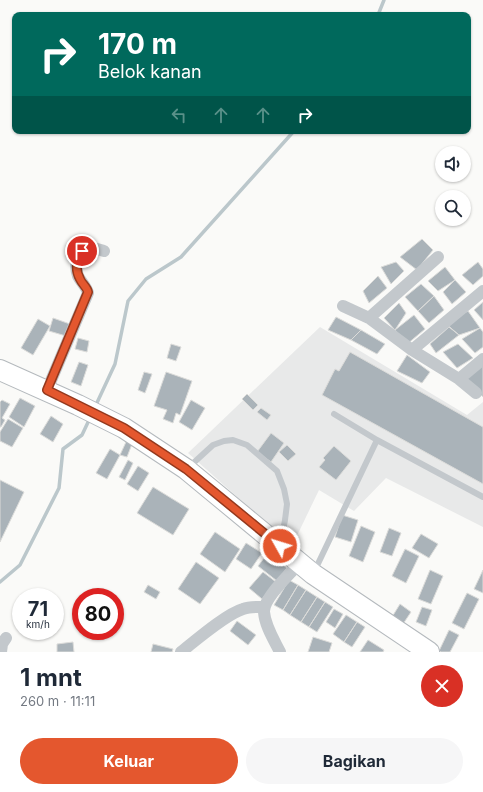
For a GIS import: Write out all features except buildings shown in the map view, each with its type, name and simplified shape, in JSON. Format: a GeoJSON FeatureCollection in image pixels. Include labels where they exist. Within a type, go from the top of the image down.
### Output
{"type":"FeatureCollection","features":[{"type":"Feature","properties":{"kind":"highway"},"geometry":{"type":"LineString","coordinates":[[0,370],[47,390],[124,428],[186,469],[306,568],[429,652]]}},
{"type":"Feature","properties":{"kind":"street"},"geometry":{"type":"LineString","coordinates":[[47,390],[88,292],[78,275],[76,265],[79,256],[82,251],[88,248],[104,251]]}},
{"type":"Feature","properties":{"kind":"street"},"geometry":{"type":"LineString","coordinates":[[369,318],[438,257]]}},
{"type":"Feature","properties":{"kind":"street"},"geometry":{"type":"LineString","coordinates":[[412,350],[483,291]]}},
{"type":"Feature","properties":{"kind":"street"},"geometry":{"type":"LineString","coordinates":[[343,306],[369,318],[412,350],[459,379],[476,392]]}},
{"type":"Feature","properties":{"kind":"street"},"geometry":{"type":"LineString","coordinates":[[459,379],[483,359]]}},
{"type":"Feature","properties":{"kind":"street"},"geometry":{"type":"LineString","coordinates":[[280,652],[266,621],[264,607],[269,598],[306,568]]}},
{"type":"Feature","properties":{"kind":"street"},"geometry":{"type":"LineString","coordinates":[[181,652],[224,619],[240,609],[248,607],[264,607]]}},
{"type":"Feature","properties":{"kind":"street"},"geometry":{"type":"LineString","coordinates":[[1,652],[2,644],[6,638]]}},
{"type":"Feature","properties":{"kind":"lane"},"geometry":{"type":"LineString","coordinates":[[334,414],[377,440],[483,498]]}},
{"type":"Feature","properties":{"kind":"lane"},"geometry":{"type":"LineString","coordinates":[[186,469],[213,445],[224,441],[233,440],[247,445],[277,471],[284,489],[286,510],[280,546]]}},
{"type":"Feature","properties":{"kind":"lane"},"geometry":{"type":"LineString","coordinates":[[306,568],[377,440]]}},
{"type":"Feature","properties":{"kind":"shaded area"},"geometry":{"type":"Polygon","coordinates":[[[320,327],[467,415],[483,402],[483,527],[386,478],[354,511],[319,490],[292,546],[188,453],[320,327]]]}},
{"type":"Feature","properties":{"kind":"waterway"},"geometry":{"type":"LineString","coordinates":[[379,12],[384,0]]}},
{"type":"Feature","properties":{"kind":"waterway"},"geometry":{"type":"LineString","coordinates":[[95,407],[115,364],[128,301],[146,279],[181,257],[291,134]]}},
{"type":"Feature","properties":{"kind":"waterway"},"geometry":{"type":"LineString","coordinates":[[0,582],[20,565],[59,488],[63,449],[82,435],[90,418]]}},
{"type":"Feature","properties":{"kind":"route"},"geometry":{"type":"LineString","coordinates":[[82,251],[76,265],[78,275],[88,292],[47,390],[124,428],[186,469],[280,546]]}}]}
